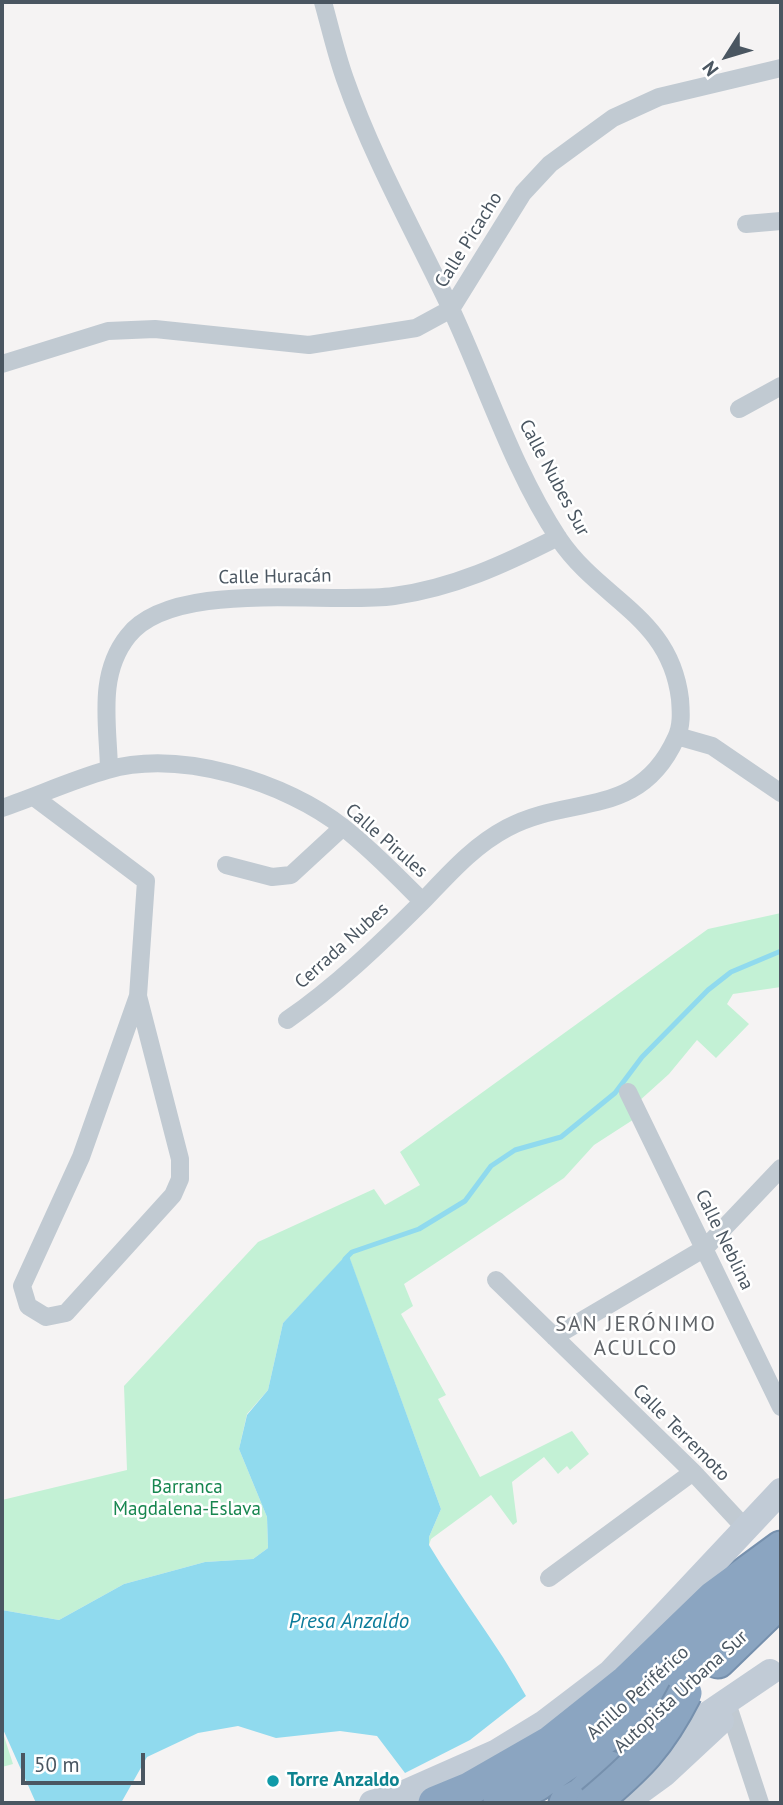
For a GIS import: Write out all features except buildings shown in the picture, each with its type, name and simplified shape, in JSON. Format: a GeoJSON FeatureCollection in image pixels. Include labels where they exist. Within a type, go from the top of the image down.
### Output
{"type":"FeatureCollection","features":[{"type":"Feature","properties":{"kind":"highway","name":"Anillo Periférico"},"geometry":{"type":"LineString","coordinates":[[435,1803],[503,1790],[597,1734],[695,1642],[781,1549]]}},
{"type":"Feature","properties":{"kind":"highway","name":"Autopista Urbana Sur"},"geometry":{"type":"LineString","coordinates":[[500,1803],[537,1784],[639,1713],[781,1564]]}},
{"type":"Feature","properties":{"kind":"highway","name":"Autopista Urbana Sur"},"geometry":{"type":"LineString","coordinates":[[542,1803],[636,1737],[781,1600]]}},
{"type":"Feature","properties":{"kind":"highway","name":"Anillo Periférico"},"geometry":{"type":"LineString","coordinates":[[566,1803],[581,1795],[781,1607]]}},
{"type":"Feature","properties":{"kind":"highway"},"geometry":{"type":"LineString","coordinates":[[593,1803],[635,1768],[664,1734],[685,1693]]}},
{"type":"Feature","properties":{"kind":"main road"},"geometry":{"type":"LineString","coordinates":[[372,1803],[400,1795],[483,1759],[544,1723],[611,1672],[781,1491]]}},
{"type":"Feature","properties":{"kind":"main road"},"geometry":{"type":"LineString","coordinates":[[624,1803],[664,1774],[775,1666]]}},
{"type":"Feature","properties":{"kind":"main road"},"geometry":{"type":"LineString","coordinates":[[584,1803],[633,1765],[775,1666]]}},
{"type":"Feature","properties":{"kind":"street","name":"Calle Nubes Sur"},"geometry":{"type":"LineString","coordinates":[[323,2],[345,78],[377,158],[451,309],[498,417],[558,537],[582,570],[630,609],[663,643],[677,676],[682,714],[677,736],[658,768],[629,792],[594,805],[534,816],[505,829],[459,863],[422,901]]}},
{"type":"Feature","properties":{"kind":"street","name":"Calle Picacho"},"geometry":{"type":"LineString","coordinates":[[2,363],[108,331],[155,329],[309,345],[416,328],[451,309],[523,193],[551,164],[613,118],[659,97],[781,68]]}},
{"type":"Feature","properties":{"kind":"street"},"geometry":{"type":"LineString","coordinates":[[746,224],[781,221]]}},
{"type":"Feature","properties":{"kind":"street"},"geometry":{"type":"LineString","coordinates":[[739,410],[781,386]]}},
{"type":"Feature","properties":{"kind":"street","name":"Calle Huracán"},"geometry":{"type":"LineString","coordinates":[[109,769],[106,689],[114,662],[128,635],[152,618],[204,600],[392,596],[454,585],[558,537]]}},
{"type":"Feature","properties":{"kind":"street"},"geometry":{"type":"LineString","coordinates":[[677,736],[712,746],[781,793]]}},
{"type":"Feature","properties":{"kind":"street","name":"Calle Pirules"},"geometry":{"type":"LineString","coordinates":[[2,808],[109,769],[170,764],[230,773],[283,792],[342,827],[422,901]]}},
{"type":"Feature","properties":{"kind":"street"},"geometry":{"type":"LineString","coordinates":[[34,797],[146,881],[138,996],[81,1157],[22,1286],[28,1306],[38,1315],[53,1318],[66,1313],[168,1202],[180,1179],[180,1159],[138,996]]}},
{"type":"Feature","properties":{"kind":"street"},"geometry":{"type":"LineString","coordinates":[[226,865],[272,877],[291,875],[342,827]]}},
{"type":"Feature","properties":{"kind":"street","name":"Cerrada Nubes"},"geometry":{"type":"LineString","coordinates":[[286,1020],[318,998],[422,901]]}},
{"type":"Feature","properties":{"kind":"street","name":"Calle Neblina"},"geometry":{"type":"LineString","coordinates":[[628,1091],[781,1407]]}},
{"type":"Feature","properties":{"kind":"street"},"geometry":{"type":"LineString","coordinates":[[554,1336],[705,1248],[779,1171]]}},
{"type":"Feature","properties":{"kind":"street","name":"Calle Terremoto"},"geometry":{"type":"LineString","coordinates":[[496,1280],[693,1472],[746,1529]]}},
{"type":"Feature","properties":{"kind":"street"},"geometry":{"type":"LineString","coordinates":[[549,1578],[693,1472]]}},
{"type":"Feature","properties":{"kind":"street"},"geometry":{"type":"LineString","coordinates":[[730,1712],[760,1803]]}},
{"type":"Feature","properties":{"kind":"green space","name":"Barranca Magdalena-Eslava"},"geometry":{"type":"Polygon","coordinates":[[[781,913],[781,987],[733,994],[727,1004],[749,1024],[716,1058],[697,1040],[669,1074],[638,1102],[642,1114],[594,1145],[564,1178],[404,1284],[413,1306],[401,1314],[446,1395],[438,1399],[480,1477],[572,1431],[589,1454],[570,1470],[567,1466],[558,1474],[544,1457],[512,1482],[517,1522],[513,1525],[491,1495],[431,1539],[429,1545],[429,1537],[441,1509],[348,1254],[283,1323],[268,1390],[247,1414],[239,1449],[267,1517],[268,1548],[253,1559],[205,1562],[124,1584],[59,1620],[2,1610],[2,1500],[127,1470],[124,1386],[258,1242],[374,1189],[385,1205],[420,1185],[400,1152],[708,929],[781,913]]]}},
{"type":"Feature","properties":{"kind":"green space"},"geometry":{"type":"Polygon","coordinates":[[[2,1730],[13,1764],[2,1767],[2,1730]]]}},
{"type":"Feature","properties":{"kind":"water","name":"Presa Anzaldo"},"geometry":{"type":"Polygon","coordinates":[[[348,1253],[441,1509],[429,1537],[429,1545],[526,1696],[470,1740],[405,1773],[377,1736],[340,1731],[276,1738],[238,1726],[198,1733],[147,1757],[121,1803],[36,1803],[2,1727],[2,1610],[59,1620],[124,1584],[205,1562],[253,1559],[268,1548],[267,1517],[239,1449],[247,1415],[268,1390],[283,1323],[348,1253]]]}},
{"type":"Feature","properties":{"kind":"waterway"},"geometry":{"type":"LineString","coordinates":[[345,1259],[352,1252],[419,1229],[465,1201],[491,1166],[515,1150],[561,1137],[615,1093],[642,1057],[708,990],[731,972],[781,951]]}},
{"type":"Feature","properties":{"kind":"place","name":"Torre Anzaldo"},"geometry":{"type":"Point","coordinates":[273,1781]}},
{"type":"Feature","properties":{"kind":"district","name":"SAN JERÓNIMO ACULCO"},"geometry":{"type":"Point","coordinates":[636,1337]}}]}
